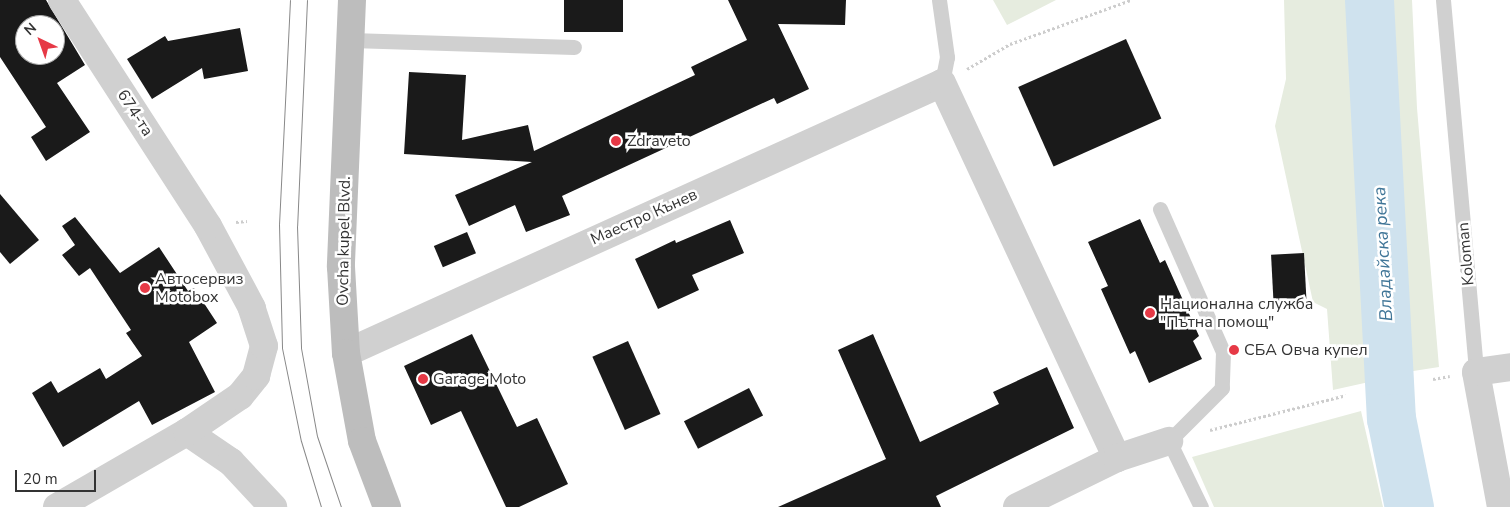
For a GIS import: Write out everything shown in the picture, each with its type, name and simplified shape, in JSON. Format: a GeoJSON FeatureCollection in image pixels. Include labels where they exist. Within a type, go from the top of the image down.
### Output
{"type":"FeatureCollection","features":[{"type":"Feature","properties":{"kind":"main road","name":"Ovcha kupel Blvd."},"geometry":{"type":"LineString","coordinates":[[352,0],[341,267],[346,353],[362,442],[387,507]]}},
{"type":"Feature","properties":{"kind":"street","name":"674-та"},"geometry":{"type":"LineString","coordinates":[[57,507],[187,432],[240,396],[256,376],[264,346],[252,308],[208,226],[62,0]]}},
{"type":"Feature","properties":{"kind":"street","name":"Маестро Кънев"},"geometry":{"type":"LineString","coordinates":[[346,353],[942,83]]}},
{"type":"Feature","properties":{"kind":"street"},"geometry":{"type":"LineString","coordinates":[[942,83],[1117,458]]}},
{"type":"Feature","properties":{"kind":"street"},"geometry":{"type":"LineString","coordinates":[[1476,372],[1510,367]]}},
{"type":"Feature","properties":{"kind":"street","name":"Koloman"},"geometry":{"type":"LineString","coordinates":[[1476,372],[1501,507]]}},
{"type":"Feature","properties":{"kind":"street"},"geometry":{"type":"LineString","coordinates":[[187,432],[231,462],[274,507]]}},
{"type":"Feature","properties":{"kind":"street"},"geometry":{"type":"LineString","coordinates":[[1017,507],[1117,458],[1169,441]]}},
{"type":"Feature","properties":{"kind":"lane"},"geometry":{"type":"LineString","coordinates":[[938,0],[947,57],[942,83]]}},
{"type":"Feature","properties":{"kind":"lane","name":"Koloman"},"geometry":{"type":"LineString","coordinates":[[1443,0],[1476,372]]}},
{"type":"Feature","properties":{"kind":"lane"},"geometry":{"type":"LineString","coordinates":[[351,40],[574,47]]}},
{"type":"Feature","properties":{"kind":"lane"},"geometry":{"type":"LineString","coordinates":[[1160,209],[1223,352],[1222,388],[1169,441],[1201,507]]}},
{"type":"Feature","properties":{"kind":"path"},"geometry":{"type":"LineString","coordinates":[[942,83],[1010,44],[1131,0]]}},
{"type":"Feature","properties":{"kind":"path"},"geometry":{"type":"LineString","coordinates":[[1169,441],[1346,396]]}},
{"type":"Feature","properties":{"kind":"shaded area"},"geometry":{"type":"Polygon","coordinates":[[[993,0],[1056,0],[1007,25],[993,0]]]}},
{"type":"Feature","properties":{"kind":"shaded area"},"geometry":{"type":"Polygon","coordinates":[[[1284,0],[1354,0],[1369,382],[1333,390],[1327,309],[1313,302],[1275,126],[1286,79],[1284,0]]]}},
{"type":"Feature","properties":{"kind":"shaded area"},"geometry":{"type":"Polygon","coordinates":[[[1387,0],[1412,0],[1417,108],[1439,367],[1407,372],[1396,237],[1387,0]]]}},
{"type":"Feature","properties":{"kind":"shaded area"},"geometry":{"type":"Polygon","coordinates":[[[1361,411],[1383,507],[1214,507],[1192,457],[1361,411]]]}},
{"type":"Feature","properties":{"kind":"building"},"geometry":{"type":"Polygon","coordinates":[[[0,0],[46,0],[55,15],[15,15],[15,65],[65,65],[65,32],[85,65],[57,83],[90,132],[46,161],[31,137],[46,127],[0,57],[0,0]]]}},
{"type":"Feature","properties":{"kind":"building"},"geometry":{"type":"Polygon","coordinates":[[[564,0],[623,0],[623,32],[564,32],[564,0]]]}},
{"type":"Feature","properties":{"kind":"building"},"geometry":{"type":"Polygon","coordinates":[[[728,0],[846,0],[845,25],[778,24],[809,89],[777,104],[774,98],[562,196],[570,215],[526,232],[515,205],[469,226],[455,195],[532,162],[404,154],[409,72],[466,75],[462,140],[528,125],[534,151],[695,75],[691,67],[747,40],[728,0]]]}},
{"type":"Feature","properties":{"kind":"building"},"geometry":{"type":"Polygon","coordinates":[[[240,28],[248,71],[204,79],[202,68],[152,99],[127,59],[165,36],[168,41],[240,28]]]}},
{"type":"Feature","properties":{"kind":"building"},"geometry":{"type":"Polygon","coordinates":[[[1126,39],[1161,118],[1054,166],[1018,87],[1126,39]]]}},
{"type":"Feature","properties":{"kind":"building"},"geometry":{"type":"Polygon","coordinates":[[[0,194],[39,240],[10,264],[0,252],[0,194]]]}},
{"type":"Feature","properties":{"kind":"building"},"geometry":{"type":"Polygon","coordinates":[[[75,217],[120,273],[159,247],[188,291],[194,288],[217,323],[189,342],[215,392],[152,425],[139,401],[63,447],[32,393],[51,381],[58,393],[100,368],[106,379],[142,356],[126,333],[131,330],[90,268],[79,276],[62,255],[75,245],[62,226],[75,217]]]}},
{"type":"Feature","properties":{"kind":"building","name":"Национална служба \"Пътна помощ\""},"geometry":{"type":"Polygon","coordinates":[[[1140,219],[1160,263],[1165,260],[1199,336],[1193,341],[1202,359],[1149,383],[1135,351],[1130,354],[1101,289],[1108,286],[1088,242],[1140,219]]]}},
{"type":"Feature","properties":{"kind":"building"},"geometry":{"type":"Polygon","coordinates":[[[730,220],[744,253],[692,275],[699,290],[658,309],[635,259],[675,240],[676,243],[730,220]]]}},
{"type":"Feature","properties":{"kind":"building"},"geometry":{"type":"Polygon","coordinates":[[[467,232],[476,253],[443,267],[434,246],[467,232]]]}},
{"type":"Feature","properties":{"kind":"building"},"geometry":{"type":"Polygon","coordinates":[[[1304,253],[1307,305],[1274,307],[1271,255],[1304,253]]]}},
{"type":"Feature","properties":{"kind":"building"},"geometry":{"type":"Polygon","coordinates":[[[472,334],[517,427],[537,418],[568,484],[519,507],[506,507],[461,411],[431,425],[404,366],[472,334]]]}},
{"type":"Feature","properties":{"kind":"building"},"geometry":{"type":"Polygon","coordinates":[[[873,334],[920,442],[999,404],[993,392],[1047,367],[1074,428],[936,496],[941,507],[778,507],[886,459],[838,350],[873,334]]]}},
{"type":"Feature","properties":{"kind":"building"},"geometry":{"type":"Polygon","coordinates":[[[628,341],[661,414],[625,430],[592,357],[628,341]]]}},
{"type":"Feature","properties":{"kind":"building"},"geometry":{"type":"Polygon","coordinates":[[[749,388],[763,416],[698,449],[684,421],[749,388]]]}},
{"type":"Feature","properties":{"kind":"waterway","name":"Владайска река"},"geometry":{"type":"LineString","coordinates":[[1369,0],[1391,418],[1409,507]]}},
{"type":"Feature","properties":{"kind":"tram line"},"geometry":{"type":"LineString","coordinates":[[290,0],[279,224],[282,348],[301,441],[321,507]]}},
{"type":"Feature","properties":{"kind":"tram line"},"geometry":{"type":"LineString","coordinates":[[307,0],[297,226],[301,348],[317,436],[341,507]]}},
{"type":"Feature","properties":{"kind":"place","name":"Zdraveto"},"geometry":{"type":"Point","coordinates":[616,141]}},
{"type":"Feature","properties":{"kind":"place","name":"Автосервиз Motobox"},"geometry":{"type":"Point","coordinates":[145,288]}},
{"type":"Feature","properties":{"kind":"place","name":"Национална служба \"Пътна помощ\""},"geometry":{"type":"Point","coordinates":[1150,313]}},
{"type":"Feature","properties":{"kind":"place","name":"СБА Овча купел"},"geometry":{"type":"Point","coordinates":[1234,350]}},
{"type":"Feature","properties":{"kind":"place","name":"Garage Moto"},"geometry":{"type":"Point","coordinates":[423,379]}}]}
